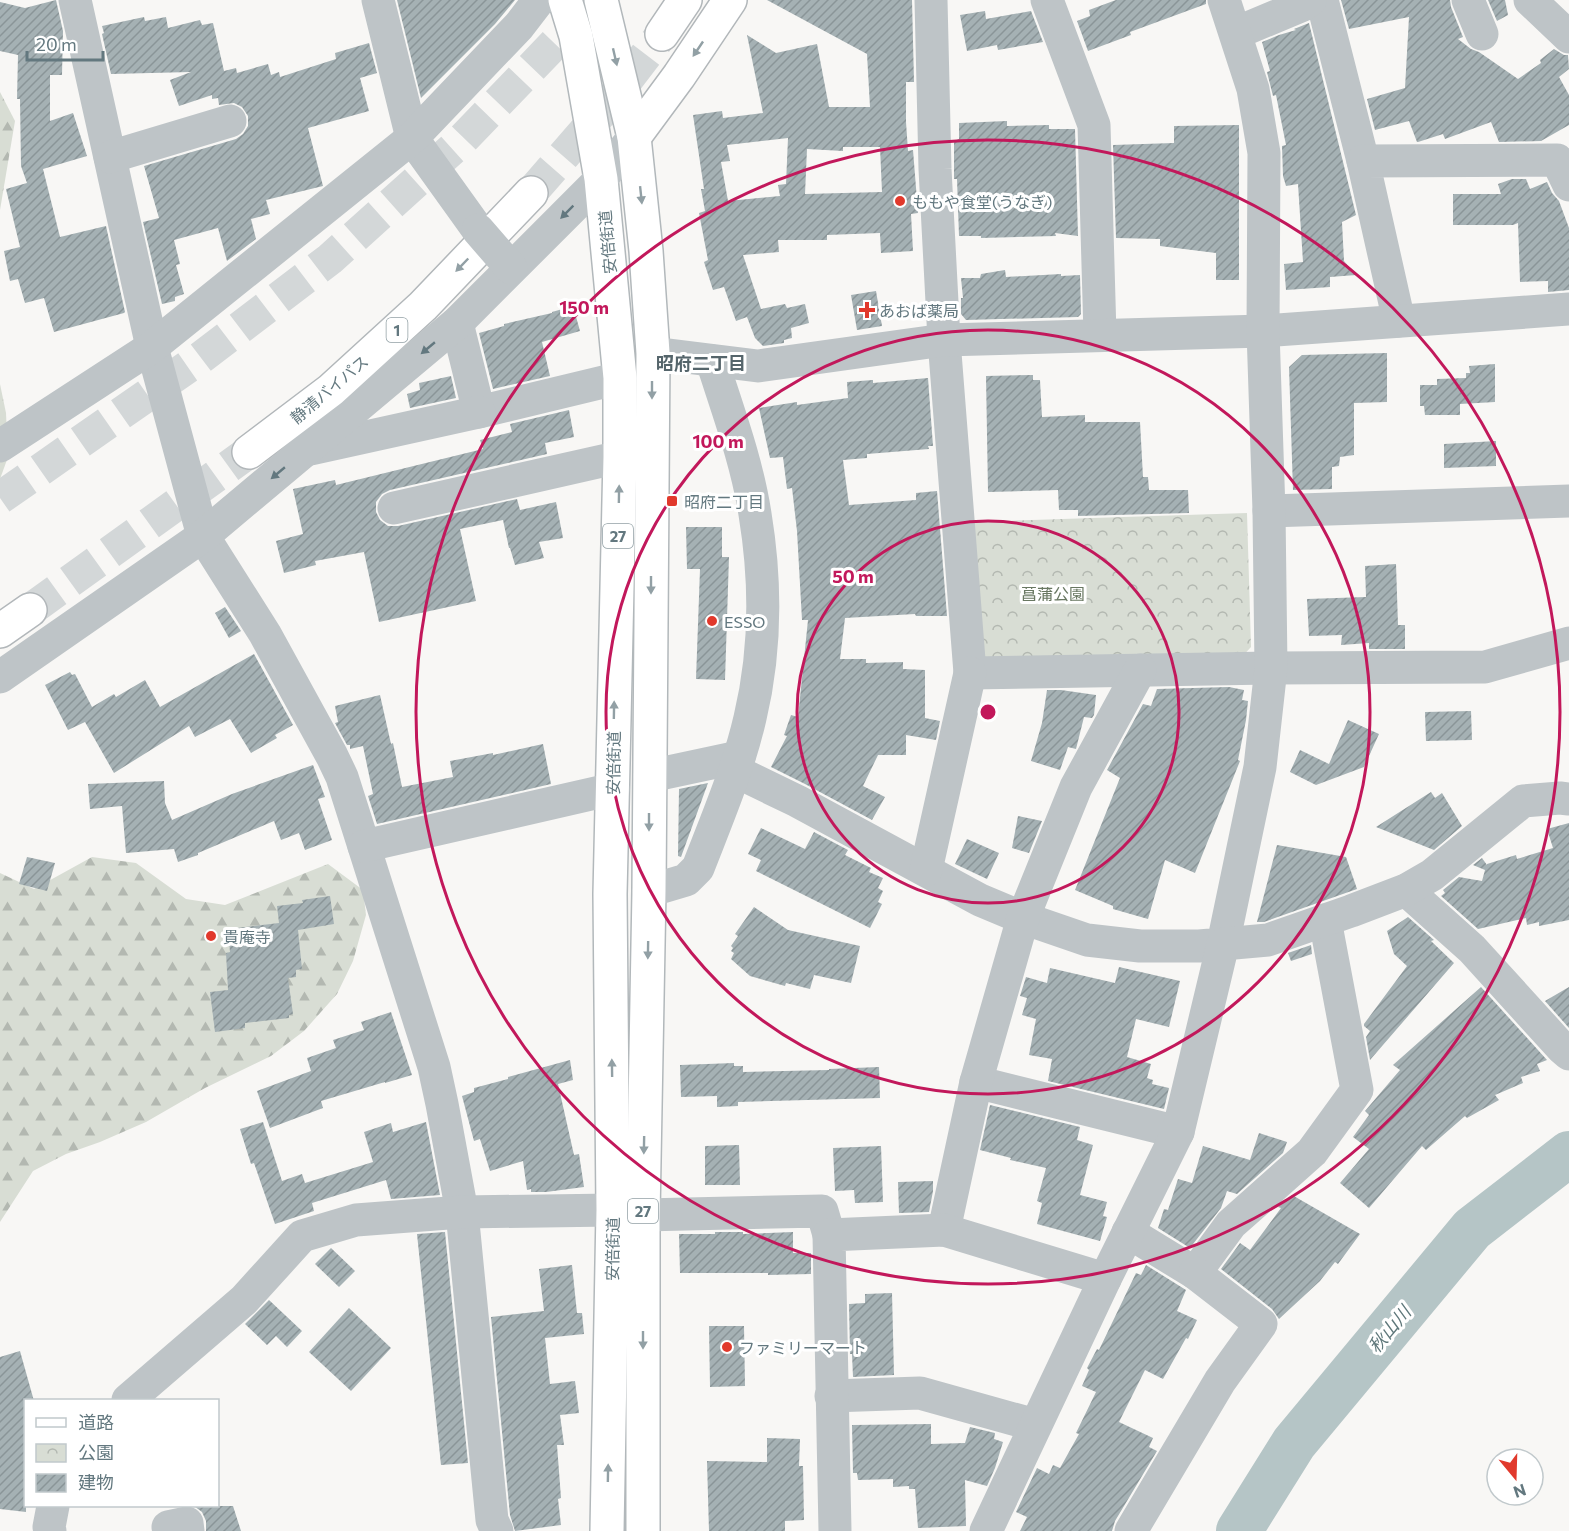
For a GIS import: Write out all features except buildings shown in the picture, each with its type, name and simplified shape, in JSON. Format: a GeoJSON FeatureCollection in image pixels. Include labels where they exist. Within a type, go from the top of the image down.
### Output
{"type":"FeatureCollection","features":[{"type":"Feature","properties":{"kind":"main road","name":"安倍街道"},"geometry":{"type":"LineString","coordinates":[[565,0],[576,36],[601,179],[620,378],[610,894],[643,1531]]}},
{"type":"Feature","properties":{"kind":"main road","name":"安倍街道"},"geometry":{"type":"LineString","coordinates":[[601,0],[634,137],[645,240],[653,353],[649,891],[607,1531]]}},
{"type":"Feature","properties":{"kind":"main road"},"geometry":{"type":"LineString","coordinates":[[662,34],[685,0]]}},
{"type":"Feature","properties":{"kind":"main road"},"geometry":{"type":"LineString","coordinates":[[634,137],[679,76],[730,0]]}},
{"type":"Feature","properties":{"kind":"main road","name":"静清バイパス"},"geometry":{"type":"LineString","coordinates":[[249,452],[331,390],[423,306],[531,193]]}},
{"type":"Feature","properties":{"kind":"main road"},"geometry":{"type":"LineString","coordinates":[[0,631],[30,610]]}},
{"type":"Feature","properties":{"kind":"street"},"geometry":{"type":"LineString","coordinates":[[75,0],[152,347],[203,536],[265,634],[342,777],[434,1067],[462,1212],[492,1520],[497,1531]]}},
{"type":"Feature","properties":{"kind":"street"},"geometry":{"type":"LineString","coordinates":[[378,0],[412,138],[478,230],[511,268]]}},
{"type":"Feature","properties":{"kind":"street"},"geometry":{"type":"LineString","coordinates":[[0,446],[152,347],[412,138],[519,26],[539,0]]}},
{"type":"Feature","properties":{"kind":"street"},"geometry":{"type":"LineString","coordinates":[[926,870],[970,673],[944,340],[935,169],[931,0]]}},
{"type":"Feature","properties":{"kind":"street"},"geometry":{"type":"LineString","coordinates":[[1047,0],[1094,125],[1100,336]]}},
{"type":"Feature","properties":{"kind":"street"},"geometry":{"type":"LineString","coordinates":[[986,1531],[1105,1279],[1178,1132],[1223,944],[1260,767],[1271,668],[1263,331],[1264,153],[1253,89],[1224,0]]}},
{"type":"Feature","properties":{"kind":"street"},"geometry":{"type":"LineString","coordinates":[[1236,33],[1310,0]]}},
{"type":"Feature","properties":{"kind":"street"},"geometry":{"type":"LineString","coordinates":[[1322,0],[1363,161],[1399,321]]}},
{"type":"Feature","properties":{"kind":"street"},"geometry":{"type":"LineString","coordinates":[[1468,0],[1482,34]]}},
{"type":"Feature","properties":{"kind":"street"},"geometry":{"type":"LineString","coordinates":[[1530,0],[1569,37]]}},
{"type":"Feature","properties":{"kind":"street"},"geometry":{"type":"LineString","coordinates":[[110,157],[230,121]]}},
{"type":"Feature","properties":{"kind":"street"},"geometry":{"type":"LineString","coordinates":[[0,677],[203,536],[457,324],[601,179],[634,137]]}},
{"type":"Feature","properties":{"kind":"street"},"geometry":{"type":"LineString","coordinates":[[1363,161],[1557,160],[1569,185]]}},
{"type":"Feature","properties":{"kind":"street"},"geometry":{"type":"LineString","coordinates":[[653,353],[758,366],[944,340],[1263,331],[1569,309]]}},
{"type":"Feature","properties":{"kind":"street"},"geometry":{"type":"LineString","coordinates":[[457,324],[479,412]]}},
{"type":"Feature","properties":{"kind":"street"},"geometry":{"type":"LineString","coordinates":[[649,891],[686,880],[698,868],[737,764],[750,719],[758,677],[763,608],[761,562],[755,513],[740,448],[712,361]]}},
{"type":"Feature","properties":{"kind":"street"},"geometry":{"type":"LineString","coordinates":[[307,450],[620,378]]}},
{"type":"Feature","properties":{"kind":"street"},"geometry":{"type":"LineString","coordinates":[[394,508],[620,457]]}},
{"type":"Feature","properties":{"kind":"street"},"geometry":{"type":"LineString","coordinates":[[1269,511],[1569,501]]}},
{"type":"Feature","properties":{"kind":"street"},"geometry":{"type":"LineString","coordinates":[[970,673],[1485,667],[1569,644]]}},
{"type":"Feature","properties":{"kind":"street"},"geometry":{"type":"LineString","coordinates":[[944,1230],[976,1082],[1023,918],[1076,787],[1140,670]]}},
{"type":"Feature","properties":{"kind":"street"},"geometry":{"type":"LineString","coordinates":[[650,776],[737,764],[797,801],[980,900],[1023,918],[1087,940],[1140,946],[1199,946],[1268,940],[1406,890],[1432,875],[1523,801],[1569,799]]}},
{"type":"Feature","properties":{"kind":"street"},"geometry":{"type":"LineString","coordinates":[[364,846],[613,789]]}},
{"type":"Feature","properties":{"kind":"street"},"geometry":{"type":"LineString","coordinates":[[1406,890],[1472,949],[1569,1054]]}},
{"type":"Feature","properties":{"kind":"street"},"geometry":{"type":"LineString","coordinates":[[1195,1273],[1231,1224],[1312,1152],[1357,1090],[1325,920]]}},
{"type":"Feature","properties":{"kind":"street"},"geometry":{"type":"LineString","coordinates":[[976,1082],[1178,1132]]}},
{"type":"Feature","properties":{"kind":"street"},"geometry":{"type":"LineString","coordinates":[[130,1399],[244,1300],[302,1236],[357,1220],[462,1212],[822,1211],[829,1235],[835,1531]]}},
{"type":"Feature","properties":{"kind":"street"},"geometry":{"type":"LineString","coordinates":[[829,1235],[944,1230],[1105,1279]]}},
{"type":"Feature","properties":{"kind":"street"},"geometry":{"type":"LineString","coordinates":[[1128,1232],[1195,1273],[1261,1324],[1220,1381],[1131,1531]]}},
{"type":"Feature","properties":{"kind":"street"},"geometry":{"type":"LineString","coordinates":[[831,1396],[920,1393],[1035,1425]]}},
{"type":"Feature","properties":{"kind":"street"},"geometry":{"type":"LineString","coordinates":[[50,1531],[53,1507]]}},
{"type":"Feature","properties":{"kind":"green space"},"geometry":{"type":"Polygon","coordinates":[[[0,92],[15,121],[0,210],[0,92]]]}},
{"type":"Feature","properties":{"kind":"green space"},"geometry":{"type":"Polygon","coordinates":[[[0,384],[6,413],[8,457],[0,479],[0,384]]]}},
{"type":"Feature","properties":{"kind":"green space","name":"菖蒲公園"},"geometry":{"type":"Polygon","coordinates":[[[1247,513],[1251,647],[1239,660],[988,669],[977,656],[973,522],[1247,513]]]}},
{"type":"Feature","properties":{"kind":"green space"},"geometry":{"type":"Polygon","coordinates":[[[92,857],[136,863],[186,899],[225,905],[328,864],[363,890],[366,915],[353,961],[337,994],[304,1031],[271,1056],[205,1088],[146,1122],[66,1154],[33,1171],[0,1222],[0,873],[34,889],[92,857]]]}},
{"type":"Feature","properties":{"kind":"waterway","name":"秋山川"},"geometry":{"type":"LineString","coordinates":[[1239,1531],[1294,1443],[1472,1229],[1569,1154]]}},
{"type":"Feature","properties":{"kind":"tunnel"},"geometry":{"type":"LineString","coordinates":[[0,498],[199,359],[330,259],[459,143],[594,0]]}},
{"type":"Feature","properties":{"kind":"tunnel"},"geometry":{"type":"LineString","coordinates":[[531,193],[606,107],[662,34]]}},
{"type":"Feature","properties":{"kind":"tunnel"},"geometry":{"type":"LineString","coordinates":[[30,610],[249,452]]}},
{"type":"Feature","properties":{"kind":"place","name":"ももや食堂(うなぎ)"},"geometry":{"type":"Point","coordinates":[900,201]}},
{"type":"Feature","properties":{"kind":"place","name":"あおば薬局"},"geometry":{"type":"Point","coordinates":[867,310]}},
{"type":"Feature","properties":{"kind":"place","name":"昭府二丁目"},"geometry":{"type":"Point","coordinates":[672,501]}},
{"type":"Feature","properties":{"kind":"place","name":"ESSO"},"geometry":{"type":"Point","coordinates":[712,621]}},
{"type":"Feature","properties":{"kind":"place","name":"貴庵寺"},"geometry":{"type":"Point","coordinates":[211,936]}},
{"type":"Feature","properties":{"kind":"place","name":"ファミリーマート"},"geometry":{"type":"Point","coordinates":[727,1347]}},
{"type":"Feature","properties":{"kind":"district","name":"昭府二丁目"},"geometry":{"type":"Point","coordinates":[701,363]}}]}
